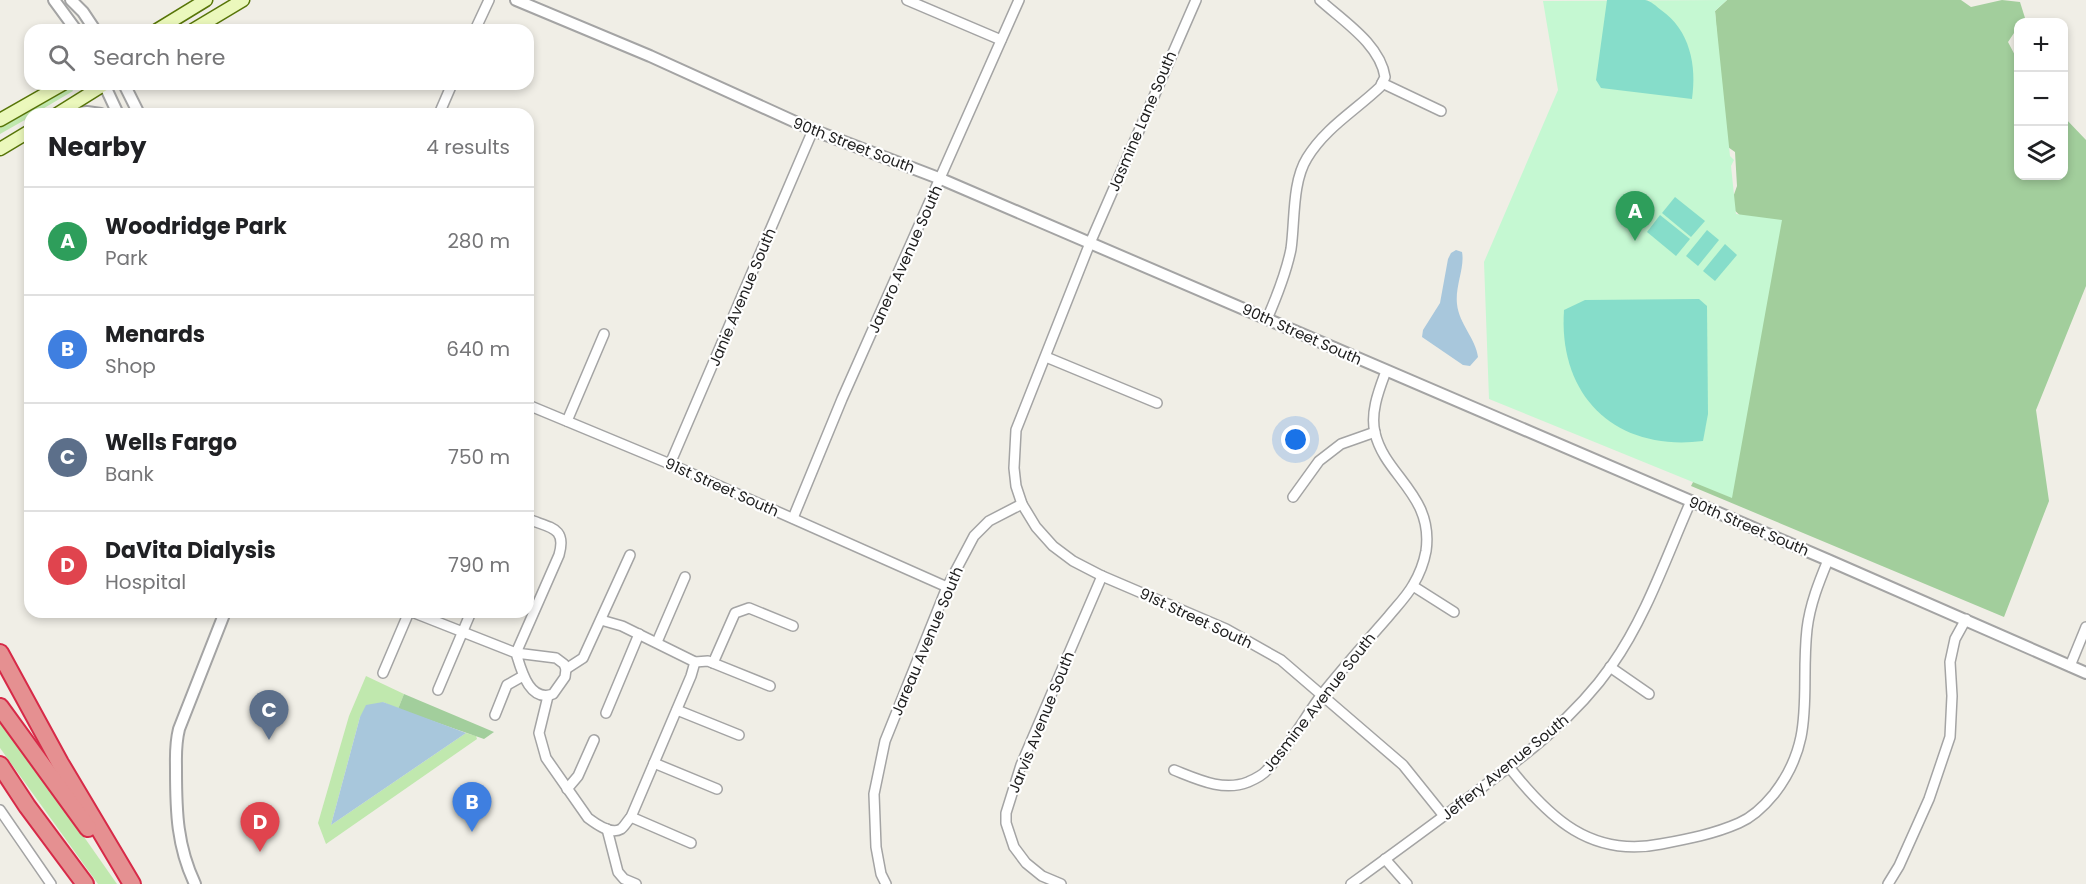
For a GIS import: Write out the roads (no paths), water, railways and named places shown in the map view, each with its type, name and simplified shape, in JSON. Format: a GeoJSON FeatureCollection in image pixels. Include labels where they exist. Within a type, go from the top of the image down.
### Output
{"type":"FeatureCollection","features":[{"type":"Feature","properties":{"kind":"highway"},"geometry":{"type":"LineString","coordinates":[[0,653],[60,763],[131,884]]}},
{"type":"Feature","properties":{"kind":"highway"},"geometry":{"type":"LineString","coordinates":[[0,707],[131,884]]}},
{"type":"Feature","properties":{"kind":"highway"},"geometry":{"type":"LineString","coordinates":[[1,767],[85,884]]}},
{"type":"Feature","properties":{"kind":"main road"},"geometry":{"type":"LineString","coordinates":[[167,24],[206,0]]}},
{"type":"Feature","properties":{"kind":"main road"},"geometry":{"type":"LineString","coordinates":[[203,24],[243,0]]}},
{"type":"Feature","properties":{"kind":"main road"},"geometry":{"type":"LineString","coordinates":[[0,120],[51,90]]}},
{"type":"Feature","properties":{"kind":"main road"},"geometry":{"type":"LineString","coordinates":[[66,108],[95,90]]}},
{"type":"Feature","properties":{"kind":"main road"},"geometry":{"type":"LineString","coordinates":[[0,149],[24,135]]}},
{"type":"Feature","properties":{"kind":"street"},"geometry":{"type":"LineString","coordinates":[[71,0],[91,24]]}},
{"type":"Feature","properties":{"kind":"street"},"geometry":{"type":"LineString","coordinates":[[478,24],[489,0]]}},
{"type":"Feature","properties":{"kind":"street","name":"90th Street South"},"geometry":{"type":"LineString","coordinates":[[516,0],[650,56],[813,130],[941,179],[2086,673]]}},
{"type":"Feature","properties":{"kind":"street"},"geometry":{"type":"LineString","coordinates":[[907,0],[1001,40]]}},
{"type":"Feature","properties":{"kind":"street","name":"Janero Avenue South"},"geometry":{"type":"LineString","coordinates":[[793,518],[842,399],[1019,0]]}},
{"type":"Feature","properties":{"kind":"street","name":"Jasmine Lane South"},"geometry":{"type":"LineString","coordinates":[[1090,243],[1196,0]]}},
{"type":"Feature","properties":{"kind":"street"},"geometry":{"type":"LineString","coordinates":[[1267,319],[1282,286],[1289,259],[1303,166],[1323,138],[1364,103],[1382,83],[1385,76],[1380,57],[1320,0]]}},
{"type":"Feature","properties":{"kind":"street"},"geometry":{"type":"LineString","coordinates":[[57,4],[66,24]]}},
{"type":"Feature","properties":{"kind":"street"},"geometry":{"type":"LineString","coordinates":[[57,4],[72,24]]}},
{"type":"Feature","properties":{"kind":"street"},"geometry":{"type":"LineString","coordinates":[[1382,83],[1441,111]]}},
{"type":"Feature","properties":{"kind":"street"},"geometry":{"type":"LineString","coordinates":[[107,90],[115,108]]}},
{"type":"Feature","properties":{"kind":"street"},"geometry":{"type":"LineString","coordinates":[[127,90],[136,108]]}},
{"type":"Feature","properties":{"kind":"street"},"geometry":{"type":"LineString","coordinates":[[442,108],[449,90]]}},
{"type":"Feature","properties":{"kind":"street","name":"Janie Avenue South"},"geometry":{"type":"LineString","coordinates":[[670,464],[813,130]]}},
{"type":"Feature","properties":{"kind":"street"},"geometry":{"type":"LineString","coordinates":[[1022,504],[1016,486],[1014,468],[1016,430],[1090,243]]}},
{"type":"Feature","properties":{"kind":"street"},"geometry":{"type":"LineString","coordinates":[[567,421],[604,334]]}},
{"type":"Feature","properties":{"kind":"street"},"geometry":{"type":"LineString","coordinates":[[1046,357],[1157,403]]}},
{"type":"Feature","properties":{"kind":"street","name":"Jasmine Avenue South"},"geometry":{"type":"LineString","coordinates":[[1174,770],[1212,784],[1237,785],[1265,773],[1322,695],[1413,586],[1425,552],[1426,533],[1424,521],[1409,487],[1381,451],[1375,432],[1374,414],[1386,371]]}},
{"type":"Feature","properties":{"kind":"street","name":"91st Street South"},"geometry":{"type":"LineString","coordinates":[[534,407],[670,464],[947,587]]}},
{"type":"Feature","properties":{"kind":"street"},"geometry":{"type":"LineString","coordinates":[[1293,497],[1319,461],[1341,444],[1375,432]]}},
{"type":"Feature","properties":{"kind":"street","name":"Jeffery Avenue South"},"geometry":{"type":"LineString","coordinates":[[1351,884],[1509,767],[1557,728],[1577,707],[1610,667],[1639,619],[1690,501]]}},
{"type":"Feature","properties":{"kind":"street","name":"91st Street South"},"geometry":{"type":"LineString","coordinates":[[1022,504],[1036,527],[1053,546],[1073,561],[1102,576],[1226,629],[1281,660],[1403,765],[1444,816]]}},
{"type":"Feature","properties":{"kind":"street","name":"Jareau Avenue South"},"geometry":{"type":"LineString","coordinates":[[883,883],[876,847],[874,794],[885,741],[947,587],[974,536],[989,521],[1022,504]]}},
{"type":"Feature","properties":{"kind":"street"},"geometry":{"type":"LineString","coordinates":[[534,522],[559,532],[562,544],[534,610]]}},
{"type":"Feature","properties":{"kind":"street"},"geometry":{"type":"LineString","coordinates":[[566,669],[584,658],[630,555]]}},
{"type":"Feature","properties":{"kind":"street"},"geometry":{"type":"LineString","coordinates":[[1509,767],[1532,797],[1549,813],[1590,838],[1613,846],[1637,848],[1709,834],[1742,822],[1768,801],[1779,787],[1793,765],[1799,749],[1804,727],[1807,629],[1815,590],[1828,560]]}},
{"type":"Feature","properties":{"kind":"street"},"geometry":{"type":"LineString","coordinates":[[657,642],[686,576]]}},
{"type":"Feature","properties":{"kind":"street","name":"Jarvis Avenue South"},"geometry":{"type":"LineString","coordinates":[[1061,884],[1042,876],[1026,863],[1014,847],[1006,823],[1006,813],[1021,765],[1102,576]]}},
{"type":"Feature","properties":{"kind":"street"},"geometry":{"type":"LineString","coordinates":[[1413,586],[1454,612]]}},
{"type":"Feature","properties":{"kind":"street"},"geometry":{"type":"LineString","coordinates":[[713,663],[735,613],[749,608],[793,626]]}},
{"type":"Feature","properties":{"kind":"street"},"geometry":{"type":"LineString","coordinates":[[195,884],[185,863],[178,829],[174,749],[179,729],[223,618]]}},
{"type":"Feature","properties":{"kind":"street"},"geometry":{"type":"LineString","coordinates":[[383,674],[407,618]]}},
{"type":"Feature","properties":{"kind":"street"},"geometry":{"type":"LineString","coordinates":[[425,618],[516,653],[556,658],[566,669],[565,677],[558,688],[548,696],[538,733],[546,758],[588,818],[597,825],[613,831],[621,829],[631,817],[695,662]]}},
{"type":"Feature","properties":{"kind":"street"},"geometry":{"type":"LineString","coordinates":[[438,690],[468,618]]}},
{"type":"Feature","properties":{"kind":"street"},"geometry":{"type":"LineString","coordinates":[[531,618],[516,653],[523,676],[537,693],[548,696]]}},
{"type":"Feature","properties":{"kind":"street"},"geometry":{"type":"LineString","coordinates":[[1888,884],[1899,866],[1929,799],[1950,737],[1952,696],[1950,662],[1955,639],[1965,619]]}},
{"type":"Feature","properties":{"kind":"street"},"geometry":{"type":"LineString","coordinates":[[601,620],[622,626],[695,662],[708,661],[771,686]]}},
{"type":"Feature","properties":{"kind":"street"},"geometry":{"type":"LineString","coordinates":[[2070,666],[2086,627]]}},
{"type":"Feature","properties":{"kind":"street"},"geometry":{"type":"LineString","coordinates":[[606,713],[639,634]]}},
{"type":"Feature","properties":{"kind":"street"},"geometry":{"type":"LineString","coordinates":[[1610,667],[1649,694]]}},
{"type":"Feature","properties":{"kind":"street"},"geometry":{"type":"LineString","coordinates":[[495,715],[507,685],[523,676]]}},
{"type":"Feature","properties":{"kind":"street"},"geometry":{"type":"LineString","coordinates":[[676,710],[739,735]]}},
{"type":"Feature","properties":{"kind":"street"},"geometry":{"type":"LineString","coordinates":[[567,789],[578,776],[594,740]]}},
{"type":"Feature","properties":{"kind":"street"},"geometry":{"type":"LineString","coordinates":[[654,763],[717,789]]}},
{"type":"Feature","properties":{"kind":"street"},"geometry":{"type":"LineString","coordinates":[[0,810],[51,884]]}},
{"type":"Feature","properties":{"kind":"street"},"geometry":{"type":"LineString","coordinates":[[631,817],[691,843]]}},
{"type":"Feature","properties":{"kind":"street"},"geometry":{"type":"LineString","coordinates":[[607,829],[618,872],[624,879],[636,884]]}},
{"type":"Feature","properties":{"kind":"street"},"geometry":{"type":"LineString","coordinates":[[1385,859],[1407,884]]}},
{"type":"Feature","properties":{"kind":"place","name":"Woodridge Park"},"geometry":{"type":"Point","coordinates":[1635,241]}},
{"type":"Feature","properties":{"kind":"place","name":"Wells Fargo"},"geometry":{"type":"Point","coordinates":[269,740]}},
{"type":"Feature","properties":{"kind":"place","name":"Menards"},"geometry":{"type":"Point","coordinates":[472,832]}},
{"type":"Feature","properties":{"kind":"place","name":"DaVita Dialysis"},"geometry":{"type":"Point","coordinates":[260,852]}}]}
